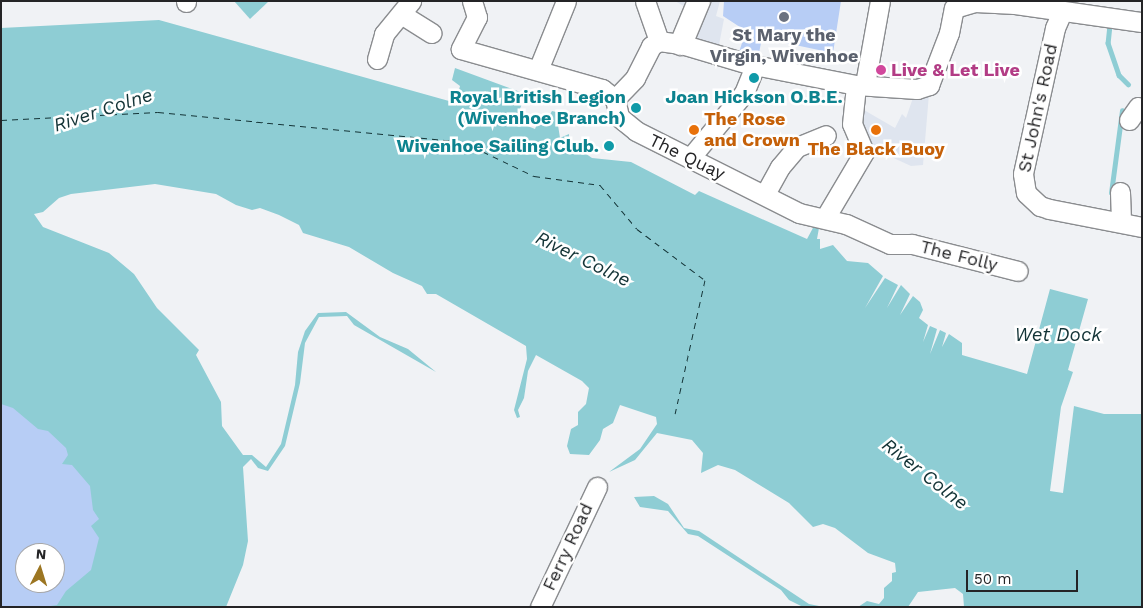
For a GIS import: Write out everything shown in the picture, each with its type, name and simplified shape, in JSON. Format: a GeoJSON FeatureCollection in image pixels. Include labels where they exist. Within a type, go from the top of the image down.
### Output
{"type":"FeatureCollection","features":[{"type":"Feature","properties":{"kind":"street"},"geometry":{"type":"LineString","coordinates":[[472,1],[477,17],[461,49],[602,89],[615,99],[635,78],[651,46],[659,41],[681,44],[756,64],[860,84],[918,89],[928,85],[949,33],[954,8],[975,2],[1015,4],[1062,12],[1142,21]]}},
{"type":"Feature","properties":{"kind":"street"},"geometry":{"type":"LineString","coordinates":[[538,70],[566,1]]}},
{"type":"Feature","properties":{"kind":"street"},"geometry":{"type":"LineString","coordinates":[[645,1],[659,41]]}},
{"type":"Feature","properties":{"kind":"street"},"geometry":{"type":"LineString","coordinates":[[681,44],[699,1]]}},
{"type":"Feature","properties":{"kind":"street"},"geometry":{"type":"LineString","coordinates":[[825,218],[864,152],[852,124],[880,1]]}},
{"type":"Feature","properties":{"kind":"street"},"geometry":{"type":"LineString","coordinates":[[377,60],[384,34],[406,8],[432,33]]}},
{"type":"Feature","properties":{"kind":"street","name":"St John's Road"},"geometry":{"type":"LineString","coordinates":[[1062,12],[1055,28],[1023,174],[1026,193],[1040,206],[1049,209],[1121,220],[1142,227]]}},
{"type":"Feature","properties":{"kind":"street"},"geometry":{"type":"LineString","coordinates":[[690,158],[744,93],[756,64]]}},
{"type":"Feature","properties":{"kind":"street","name":"The Quay"},"geometry":{"type":"LineString","coordinates":[[615,99],[617,113],[627,124],[651,141],[765,194],[799,213],[825,218],[890,244],[900,244]]}},
{"type":"Feature","properties":{"kind":"street"},"geometry":{"type":"LineString","coordinates":[[765,194],[780,167],[797,147],[826,135]]}},
{"type":"Feature","properties":{"kind":"street"},"geometry":{"type":"LineString","coordinates":[[1120,192],[1121,220]]}},
{"type":"Feature","properties":{"kind":"street","name":"The Folly"},"geometry":{"type":"LineString","coordinates":[[900,244],[912,244],[1018,271]]}},
{"type":"Feature","properties":{"kind":"street","name":"Ferry Road"},"geometry":{"type":"LineString","coordinates":[[540,607],[597,487]]}},
{"type":"Feature","properties":{"kind":"shaded area"},"geometry":{"type":"Polygon","coordinates":[[[675,1],[720,1],[716,16],[724,19],[718,50],[690,43],[687,8],[675,1]]]}},
{"type":"Feature","properties":{"kind":"shaded area"},"geometry":{"type":"Polygon","coordinates":[[[724,1],[841,1],[833,53],[762,38],[758,58],[738,55],[746,31],[723,16],[724,1]]]}},
{"type":"Feature","properties":{"kind":"shaded area"},"geometry":{"type":"Polygon","coordinates":[[[915,92],[929,94],[923,165],[911,166],[865,145],[859,132],[864,110],[895,128],[902,114],[906,118],[915,92]]]}},
{"type":"Feature","properties":{"kind":"shaded area"},"geometry":{"type":"Polygon","coordinates":[[[1,313],[195,607],[1,607],[1,313]]]}},
{"type":"Feature","properties":{"kind":"water"},"geometry":{"type":"Polygon","coordinates":[[[234,1],[269,1],[250,19],[234,1]]]}},
{"type":"Feature","properties":{"kind":"water"},"geometry":{"type":"Polygon","coordinates":[[[159,20],[449,101],[457,98],[460,86],[452,80],[455,68],[526,94],[515,121],[535,129],[537,124],[544,125],[552,111],[556,112],[560,138],[569,134],[569,142],[592,158],[631,162],[695,195],[699,191],[807,239],[814,226],[819,228],[817,239],[820,239],[820,249],[833,245],[847,261],[868,263],[883,276],[865,308],[885,278],[898,285],[887,308],[901,285],[910,294],[900,315],[913,296],[920,302],[923,310],[919,318],[928,325],[923,342],[930,326],[937,329],[930,354],[940,330],[946,333],[942,347],[949,334],[962,343],[962,355],[1027,374],[1050,289],[1088,299],[1068,370],[1073,372],[1061,407],[1050,491],[1063,493],[1074,406],[1104,414],[1142,414],[1142,607],[964,607],[963,594],[955,588],[918,592],[908,607],[858,607],[867,601],[879,604],[884,598],[884,588],[892,581],[892,573],[896,572],[895,563],[868,553],[835,528],[823,524],[813,527],[789,503],[735,470],[718,465],[701,473],[703,453],[692,440],[657,433],[635,460],[609,472],[640,449],[657,424],[656,417],[620,405],[613,423],[603,429],[600,440],[589,455],[570,454],[567,446],[571,429],[578,425],[578,412],[586,404],[589,388],[582,381],[536,355],[528,371],[524,398],[518,410],[520,417],[517,418],[514,410],[527,359],[526,346],[436,294],[427,294],[422,286],[393,273],[349,247],[303,233],[299,225],[279,215],[260,208],[252,210],[236,205],[216,194],[155,184],[71,194],[59,198],[43,212],[34,214],[43,227],[109,253],[134,274],[157,308],[199,350],[196,355],[221,402],[222,426],[243,455],[252,455],[266,467],[281,444],[295,385],[298,352],[305,331],[318,313],[346,312],[380,337],[408,349],[436,372],[354,325],[347,316],[319,317],[305,343],[300,383],[285,446],[268,471],[258,468],[251,459],[243,467],[248,541],[243,565],[226,607],[44,607],[57,605],[66,591],[91,570],[99,538],[91,526],[99,519],[93,510],[90,486],[72,465],[62,464],[68,455],[66,448],[48,431],[38,429],[13,408],[1,404],[1,28],[159,20]]]}},
{"type":"Feature","properties":{"kind":"water"},"geometry":{"type":"Polygon","coordinates":[[[654,496],[668,504],[684,528],[699,531],[809,604],[824,607],[803,607],[789,600],[781,590],[698,536],[688,534],[668,511],[640,507],[634,497],[654,496]]]}},
{"type":"Feature","properties":{"kind":"waterway"},"geometry":{"type":"LineString","coordinates":[[1110,25],[1108,43],[1119,75],[1128,84]]}},
{"type":"Feature","properties":{"kind":"waterway"},"geometry":{"type":"LineString","coordinates":[[1111,193],[1122,111]]}},
{"type":"Feature","properties":{"kind":"ferry route"},"geometry":{"type":"LineString","coordinates":[[1,120],[158,112],[463,142],[534,176],[600,185],[637,229],[705,280],[675,414]]}},
{"type":"Feature","properties":{"kind":"place","name":"St Mary the Virgin, Wivenhoe"},"geometry":{"type":"Point","coordinates":[784,17]}},
{"type":"Feature","properties":{"kind":"place","name":"Live & Let Live"},"geometry":{"type":"Point","coordinates":[881,70]}},
{"type":"Feature","properties":{"kind":"place","name":"Joan Hickson O.B.E."},"geometry":{"type":"Point","coordinates":[754,78]}},
{"type":"Feature","properties":{"kind":"place","name":"Royal British Legion (Wivenhoe Branch)"},"geometry":{"type":"Point","coordinates":[636,108]}},
{"type":"Feature","properties":{"kind":"place","name":"The Rose and Crown"},"geometry":{"type":"Point","coordinates":[694,130]}},
{"type":"Feature","properties":{"kind":"place","name":"The Black Buoy"},"geometry":{"type":"Point","coordinates":[876,130]}},
{"type":"Feature","properties":{"kind":"place","name":"Wivenhoe Sailing Club."},"geometry":{"type":"Point","coordinates":[609,146]}},
{"type":"Feature","properties":{"kind":"water label","name":"River Colne"},"geometry":{"type":"Point","coordinates":[103,110]}},
{"type":"Feature","properties":{"kind":"water label","name":"River Colne"},"geometry":{"type":"Point","coordinates":[583,259]}},
{"type":"Feature","properties":{"kind":"water label","name":"Wet Dock"},"geometry":{"type":"Point","coordinates":[1058,335]}},
{"type":"Feature","properties":{"kind":"water label","name":"River Colne"},"geometry":{"type":"Point","coordinates":[925,474]}}]}
